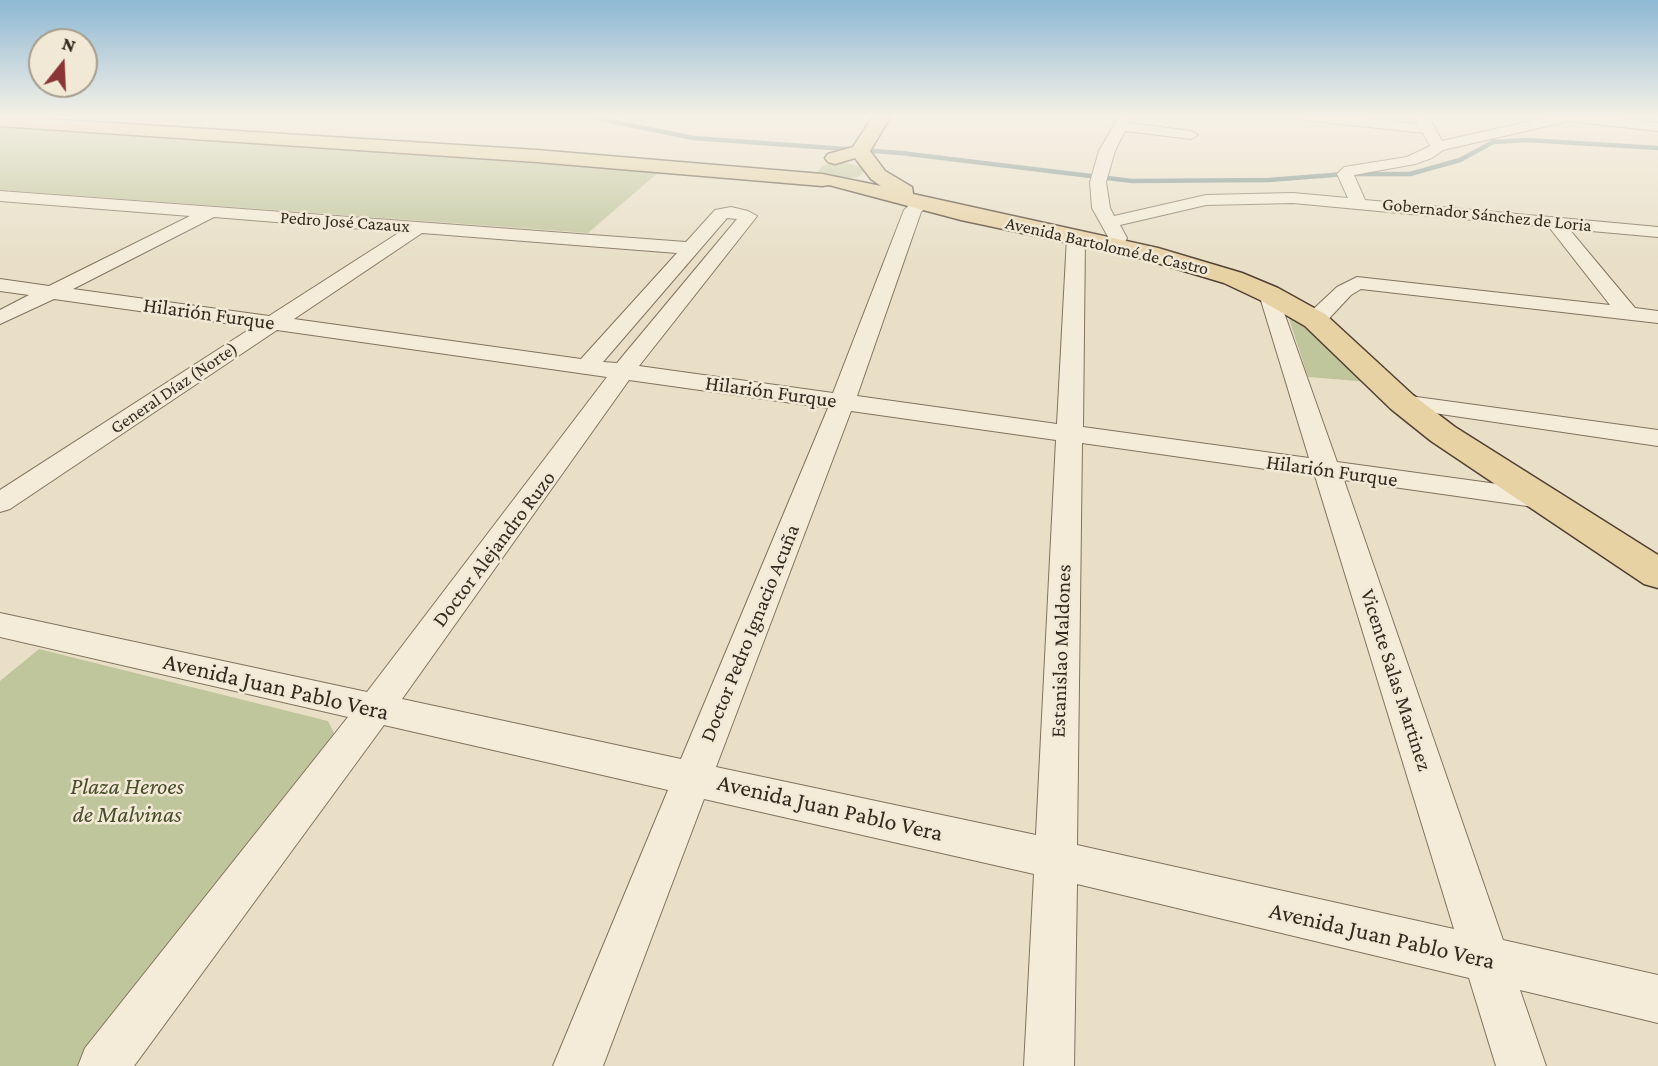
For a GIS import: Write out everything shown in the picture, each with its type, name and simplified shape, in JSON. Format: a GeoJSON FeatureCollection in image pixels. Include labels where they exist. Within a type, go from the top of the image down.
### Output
{"type":"FeatureCollection","features":[{"type":"Feature","properties":{"kind":"main road","name":"Avenida Bartolomé de Castro"},"geometry":{"type":"LineString","coordinates":[[658,166],[723,171],[825,171],[923,202],[1076,237],[1116,234],[1269,294],[1315,320],[1402,402],[1443,434],[1658,574]]}},
{"type":"Feature","properties":{"kind":"main road"},"geometry":{"type":"LineString","coordinates":[[825,171],[861,180],[871,175],[869,166]]}},
{"type":"Feature","properties":{"kind":"main road","name":"Avenida Bartolomé de Castro"},"geometry":{"type":"LineString","coordinates":[[877,166],[923,202]]}},
{"type":"Feature","properties":{"kind":"street"},"geometry":{"type":"LineString","coordinates":[[1102,166],[1099,177],[1099,199],[1116,234]]}},
{"type":"Feature","properties":{"kind":"street"},"geometry":{"type":"LineString","coordinates":[[1359,202],[1345,174],[1350,170],[1378,166]]}},
{"type":"Feature","properties":{"kind":"street","name":"Pedro José Cazaux"},"geometry":{"type":"LineString","coordinates":[[0,196],[690,248]]}},
{"type":"Feature","properties":{"kind":"street","name":"Gobernador Sánchez de Loria"},"geometry":{"type":"LineString","coordinates":[[1116,234],[1206,200],[1279,197],[1359,202],[1658,232]]}},
{"type":"Feature","properties":{"kind":"street","name":"Doctor Pedro Ignacio Acuña"},"geometry":{"type":"LineString","coordinates":[[578,1066],[842,403],[913,211],[923,202]]}},
{"type":"Feature","properties":{"kind":"street"},"geometry":{"type":"LineString","coordinates":[[0,318],[211,212]]}},
{"type":"Feature","properties":{"kind":"street","name":"Doctor Alejandro Ruzo"},"geometry":{"type":"LineString","coordinates":[[103,1066],[375,709],[636,354],[748,216],[731,212],[721,214],[587,366]]}},
{"type":"Feature","properties":{"kind":"street"},"geometry":{"type":"LineString","coordinates":[[1553,221],[1628,313]]}},
{"type":"Feature","properties":{"kind":"street","name":"General Díaz (Norte)"},"geometry":{"type":"LineString","coordinates":[[0,503],[419,227]]}},
{"type":"Feature","properties":{"kind":"street","name":"Estanislao Maldones"},"geometry":{"type":"LineString","coordinates":[[1049,1066],[1076,237]]}},
{"type":"Feature","properties":{"kind":"street"},"geometry":{"type":"LineString","coordinates":[[1315,320],[1344,291],[1357,283],[1658,317]]}},
{"type":"Feature","properties":{"kind":"street","name":"Hilarión Furque"},"geometry":{"type":"LineString","coordinates":[[0,285],[1541,499]]}},
{"type":"Feature","properties":{"kind":"street","name":"Vicente Salas Martinez"},"geometry":{"type":"LineString","coordinates":[[1269,294],[1329,471],[1521,1066]]}},
{"type":"Feature","properties":{"kind":"street"},"geometry":{"type":"LineString","coordinates":[[1402,402],[1658,438]]}},
{"type":"Feature","properties":{"kind":"street","name":"Avenida Juan Pablo Vera"},"geometry":{"type":"LineString","coordinates":[[0,625],[1054,859],[1658,999]]}},
{"type":"Feature","properties":{"kind":"green space"},"geometry":{"type":"Polygon","coordinates":[[[0,166],[571,166],[659,172],[588,233],[0,190],[0,166]]]}},
{"type":"Feature","properties":{"kind":"green space"},"geometry":{"type":"Polygon","coordinates":[[[823,166],[858,166],[863,167],[865,172],[857,177],[841,179],[817,172],[823,166]]]}},
{"type":"Feature","properties":{"kind":"green space"},"geometry":{"type":"Polygon","coordinates":[[[1289,319],[1303,323],[1369,382],[1308,377],[1289,319]]]}},
{"type":"Feature","properties":{"kind":"green space","name":"Plaza Heroes de Malvinas"},"geometry":{"type":"Polygon","coordinates":[[[39,649],[328,721],[334,733],[328,750],[81,1066],[0,1066],[0,681],[39,649]]]}},
{"type":"Feature","properties":{"kind":"waterway"},"geometry":{"type":"LineString","coordinates":[[1006,166],[1132,181],[1269,180],[1345,174],[1410,174],[1439,166]]}}]}
